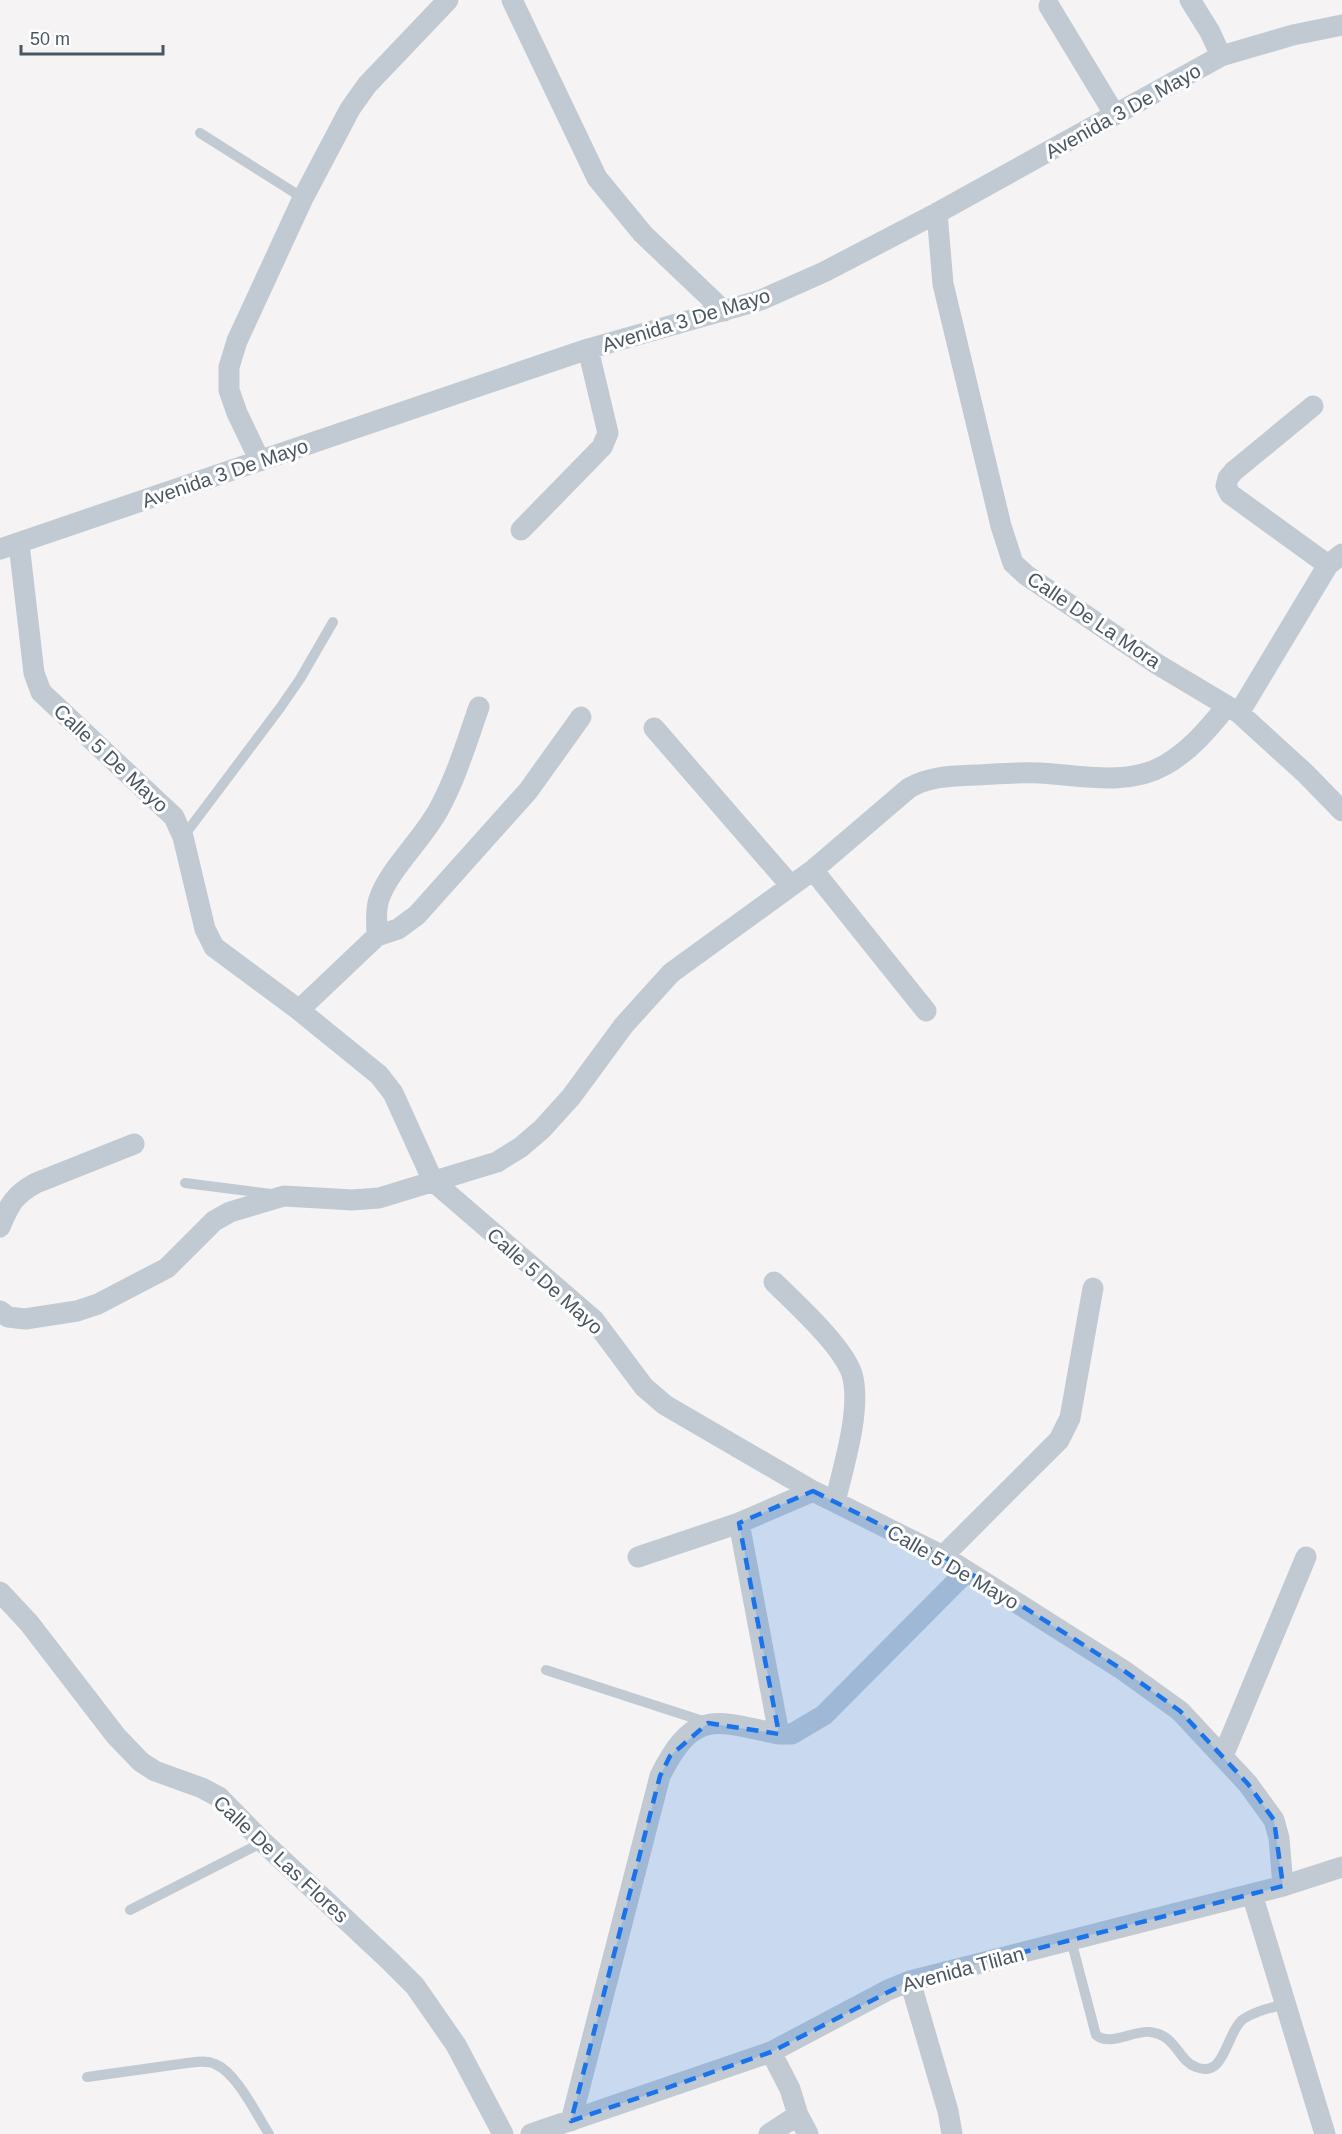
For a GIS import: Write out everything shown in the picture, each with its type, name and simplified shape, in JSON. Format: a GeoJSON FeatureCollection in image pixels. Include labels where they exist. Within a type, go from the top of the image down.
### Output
{"type":"FeatureCollection","features":[{"type":"Feature","properties":{"kind":"street"},"geometry":{"type":"LineString","coordinates":[[260,461],[237,413],[229,390],[229,367],[237,341],[303,198],[350,109],[367,85],[448,0]]}},
{"type":"Feature","properties":{"kind":"street"},"geometry":{"type":"LineString","coordinates":[[512,0],[597,178],[643,234],[724,311]]}},
{"type":"Feature","properties":{"kind":"street"},"geometry":{"type":"LineString","coordinates":[[1190,0],[1210,32],[1221,56]]}},
{"type":"Feature","properties":{"kind":"street"},"geometry":{"type":"LineString","coordinates":[[1049,6],[1115,115]]}},
{"type":"Feature","properties":{"kind":"street","name":"Avenida 3 De Mayo"},"geometry":{"type":"LineString","coordinates":[[9,547],[588,349],[761,300],[824,272],[938,213],[1221,56],[1293,35],[1342,25]]}},
{"type":"Feature","properties":{"kind":"street","name":"Calle De La Mora"},"geometry":{"type":"LineString","coordinates":[[938,213],[943,284],[1001,526],[1013,563],[1026,575],[1148,658],[1233,710],[1306,774],[1342,810]]}},
{"type":"Feature","properties":{"kind":"street"},"geometry":{"type":"LineString","coordinates":[[521,530],[602,447],[608,433],[588,349]]}},
{"type":"Feature","properties":{"kind":"street"},"geometry":{"type":"LineString","coordinates":[[0,1311],[8,1317],[25,1318],[77,1311],[98,1304],[167,1268],[214,1221],[230,1212],[284,1196],[352,1200],[379,1198],[496,1162],[521,1148],[571,1097],[624,1025],[671,973],[813,870],[898,796],[919,782],[943,777],[1037,773],[1110,778],[1133,776],[1165,765],[1233,710],[1335,559],[1230,494],[1226,486],[1228,478],[1234,471],[1313,406]]}},
{"type":"Feature","properties":{"kind":"street","name":"Calle 5 De Mayo"},"geometry":{"type":"LineString","coordinates":[[9,547],[34,673],[41,692],[161,802],[174,817],[183,837],[205,929],[214,947],[299,1010],[380,1075],[393,1093],[433,1181],[594,1320],[644,1387],[665,1405],[813,1491],[943,1556],[1123,1670],[1180,1711],[1248,1784],[1274,1820],[1279,1838],[1283,1887]]}},
{"type":"Feature","properties":{"kind":"street"},"geometry":{"type":"LineString","coordinates":[[377,936],[378,902],[384,886],[424,834],[439,809],[453,782],[479,707]]}},
{"type":"Feature","properties":{"kind":"street"},"geometry":{"type":"LineString","coordinates":[[299,1010],[377,936],[399,929],[417,915],[528,791],[581,717]]}},
{"type":"Feature","properties":{"kind":"street"},"geometry":{"type":"LineString","coordinates":[[654,728],[790,886]]}},
{"type":"Feature","properties":{"kind":"street"},"geometry":{"type":"LineString","coordinates":[[813,870],[926,1011]]}},
{"type":"Feature","properties":{"kind":"street"},"geometry":{"type":"LineString","coordinates":[[0,1227],[9,1205],[20,1192],[36,1183],[134,1144]]}},
{"type":"Feature","properties":{"kind":"street"},"geometry":{"type":"LineString","coordinates":[[774,1282],[818,1326],[836,1348],[852,1374],[855,1401],[835,1502]]}},
{"type":"Feature","properties":{"kind":"street"},"geometry":{"type":"LineString","coordinates":[[943,1556],[1059,1440],[1070,1418],[1093,1288]]}},
{"type":"Feature","properties":{"kind":"street"},"geometry":{"type":"LineString","coordinates":[[638,1557],[739,1523],[813,1491]]}},
{"type":"Feature","properties":{"kind":"street"},"geometry":{"type":"LineString","coordinates":[[739,1523],[778,1734]]}},
{"type":"Feature","properties":{"kind":"street"},"geometry":{"type":"LineString","coordinates":[[1223,1756],[1305,1557]]}},
{"type":"Feature","properties":{"kind":"street"},"geometry":{"type":"LineString","coordinates":[[571,2121],[660,1776],[670,1756],[683,1740],[708,1723],[721,1722],[778,1734],[792,1734],[824,1715],[968,1571]]}},
{"type":"Feature","properties":{"kind":"street","name":"Calle De Las Flores"},"geometry":{"type":"LineString","coordinates":[[0,1592],[29,1623],[116,1736],[141,1761],[155,1771],[202,1788],[219,1797],[263,1842],[415,1986],[456,2045],[503,2134]]}},
{"type":"Feature","properties":{"kind":"street","name":"Avenida Tlilan"},"geometry":{"type":"LineString","coordinates":[[531,2134],[771,2052],[909,1981],[1283,1887],[1342,1867]]}},
{"type":"Feature","properties":{"kind":"street"},"geometry":{"type":"LineString","coordinates":[[1252,1894],[1325,2134]]}},
{"type":"Feature","properties":{"kind":"street"},"geometry":{"type":"LineString","coordinates":[[909,1981],[948,2111],[952,2134]]}},
{"type":"Feature","properties":{"kind":"street"},"geometry":{"type":"LineString","coordinates":[[771,2052],[808,2134]]}},
{"type":"Feature","properties":{"kind":"street"},"geometry":{"type":"LineString","coordinates":[[769,2134],[798,2115]]}},
{"type":"Feature","properties":{"kind":"lane"},"geometry":{"type":"LineString","coordinates":[[200,133],[303,198]]}},
{"type":"Feature","properties":{"kind":"lane"},"geometry":{"type":"LineString","coordinates":[[183,837],[280,708],[300,679],[333,622]]}},
{"type":"Feature","properties":{"kind":"lane"},"geometry":{"type":"LineString","coordinates":[[185,1183],[284,1196]]}},
{"type":"Feature","properties":{"kind":"lane"},"geometry":{"type":"LineString","coordinates":[[546,1670],[708,1723]]}},
{"type":"Feature","properties":{"kind":"lane"},"geometry":{"type":"LineString","coordinates":[[130,1910],[263,1842]]}},
{"type":"Feature","properties":{"kind":"lane"},"geometry":{"type":"LineString","coordinates":[[1071,1940],[1096,2035],[1101,2039],[1146,2031],[1159,2033],[1173,2043],[1195,2067],[1206,2068],[1216,2066],[1223,2057],[1233,2030],[1241,2021],[1254,2013],[1285,2004]]}},
{"type":"Feature","properties":{"kind":"lane"},"geometry":{"type":"LineString","coordinates":[[87,2077],[203,2061],[214,2063],[225,2069],[233,2078],[269,2134]]}},
{"type":"Feature","properties":{"kind":"highlighted area"},"geometry":{"type":"Polygon","coordinates":[[[813,1491],[943,1556],[1123,1670],[1180,1711],[1248,1784],[1274,1820],[1283,1886],[910,1981],[771,2052],[571,2121],[660,1776],[670,1756],[708,1723],[779,1734],[739,1523],[813,1491]]]}}]}
